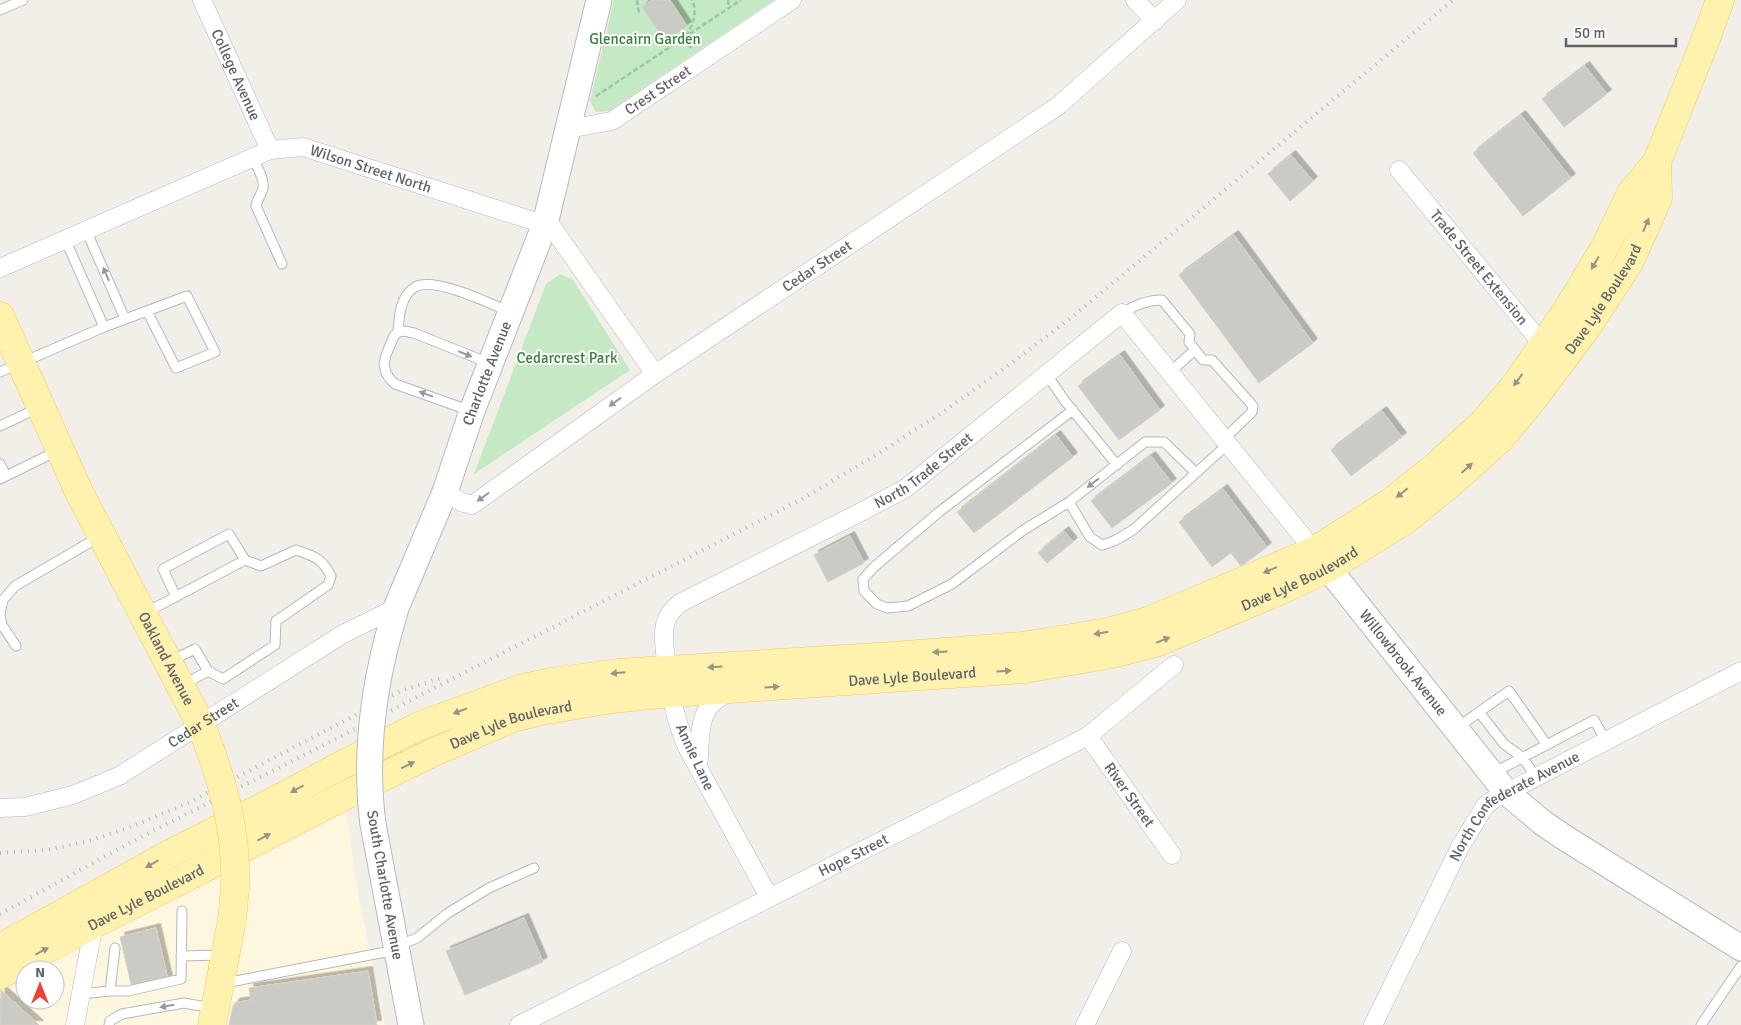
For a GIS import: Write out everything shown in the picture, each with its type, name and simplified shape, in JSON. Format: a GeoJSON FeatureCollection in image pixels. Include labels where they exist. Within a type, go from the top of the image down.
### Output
{"type":"FeatureCollection","features":[{"type":"Feature","properties":{"kind":"main road","name":"Dave Lyle Boulevard"},"geometry":{"type":"LineString","coordinates":[[0,948],[166,856],[419,726],[495,698],[543,684],[593,676],[737,689],[1025,669],[1112,654],[1155,643],[1286,588],[1436,466],[1483,423],[1516,384],[1551,354],[1587,328],[1630,262],[1658,198],[1657,162],[1720,0]]}},
{"type":"Feature","properties":{"kind":"main road","name":"Oakland Avenue"},"geometry":{"type":"LineString","coordinates":[[0,316],[10,368],[41,407],[78,492],[204,733],[220,775],[230,816],[234,846],[235,888],[232,920],[215,1006]]}},
{"type":"Feature","properties":{"kind":"main road","name":"Dave Lyle Boulevard"},"geometry":{"type":"LineString","coordinates":[[0,976],[25,960],[350,793],[434,752],[513,718],[570,705],[612,699],[669,682],[893,656],[1022,646],[1108,632],[1148,621],[1321,559]]}},
{"type":"Feature","properties":{"kind":"street","name":"College Avenue"},"geometry":{"type":"LineString","coordinates":[[202,0],[270,150]]}},
{"type":"Feature","properties":{"kind":"street","name":"Charlotte Avenue"},"geometry":{"type":"LineString","coordinates":[[370,745],[378,674],[396,608],[446,492],[472,411],[545,224],[599,0]]}},
{"type":"Feature","properties":{"kind":"street","name":"Crest Street"},"geometry":{"type":"LineString","coordinates":[[568,129],[612,121],[792,0]]}},
{"type":"Feature","properties":{"kind":"street"},"geometry":{"type":"LineString","coordinates":[[1135,0],[1155,21]]}},
{"type":"Feature","properties":{"kind":"street","name":"Cedar Street"},"geometry":{"type":"LineString","coordinates":[[446,492],[460,502],[472,505],[655,374],[1058,106],[1177,0]]}},
{"type":"Feature","properties":{"kind":"street","name":"Wilson Street North"},"geometry":{"type":"LineString","coordinates":[[0,268],[270,150],[303,147],[552,227],[655,374]]}},
{"type":"Feature","properties":{"kind":"street","name":"Trade Street Extension"},"geometry":{"type":"LineString","coordinates":[[1399,170],[1551,354]]}},
{"type":"Feature","properties":{"kind":"street","name":"Willowbrook Avenue"},"geometry":{"type":"LineString","coordinates":[[1122,313],[1499,783],[1516,801],[1556,832],[1741,948]]}},
{"type":"Feature","properties":{"kind":"street","name":"North Trade Street"},"geometry":{"type":"LineString","coordinates":[[702,592],[906,488],[1122,313]]}},
{"type":"Feature","properties":{"kind":"street","name":"Annie Lane"},"geometry":{"type":"LineString","coordinates":[[702,592],[672,609],[665,622],[664,643],[669,682],[679,729],[769,897]]}},
{"type":"Feature","properties":{"kind":"street","name":"Cedar Street"},"geometry":{"type":"LineString","coordinates":[[0,808],[25,807],[73,795],[119,776],[204,733],[343,634],[396,608]]}},
{"type":"Feature","properties":{"kind":"street","name":"Hope Street"},"geometry":{"type":"LineString","coordinates":[[519,1025],[1088,736],[1174,665]]}},
{"type":"Feature","properties":{"kind":"street","name":"North Confederate Avenue"},"geometry":{"type":"LineString","coordinates":[[1373,1025],[1460,847],[1499,783],[1536,777],[1741,671]]}},
{"type":"Feature","properties":{"kind":"street"},"geometry":{"type":"LineString","coordinates":[[698,766],[699,739],[705,712],[718,697],[737,689]]}},
{"type":"Feature","properties":{"kind":"street","name":"River Street"},"geometry":{"type":"LineString","coordinates":[[1088,736],[1172,855]]}},
{"type":"Feature","properties":{"kind":"street","name":"South Charlotte Avenue"},"geometry":{"type":"LineString","coordinates":[[370,745],[369,792],[373,824],[411,1025]]}},
{"type":"Feature","properties":{"kind":"street"},"geometry":{"type":"LineString","coordinates":[[75,1025],[94,924]]}},
{"type":"Feature","properties":{"kind":"street"},"geometry":{"type":"LineString","coordinates":[[1085,1025],[1122,951]]}},
{"type":"Feature","properties":{"kind":"lane"},"geometry":{"type":"LineString","coordinates":[[0,10],[23,0]]}},
{"type":"Feature","properties":{"kind":"lane"},"geometry":{"type":"LineString","coordinates":[[252,158],[264,186],[256,201],[256,206],[282,264]]}},
{"type":"Feature","properties":{"kind":"lane"},"geometry":{"type":"LineString","coordinates":[[86,230],[125,319]]}},
{"type":"Feature","properties":{"kind":"lane"},"geometry":{"type":"LineString","coordinates":[[65,239],[104,327]]}},
{"type":"Feature","properties":{"kind":"lane"},"geometry":{"type":"LineString","coordinates":[[398,332],[399,314],[402,306],[411,291],[421,285],[448,288],[511,312]]}},
{"type":"Feature","properties":{"kind":"lane"},"geometry":{"type":"LineString","coordinates":[[10,368],[104,327],[146,311],[187,296],[214,352],[176,368],[146,311]]}},
{"type":"Feature","properties":{"kind":"lane"},"geometry":{"type":"LineString","coordinates":[[1069,502],[1090,537],[1102,545],[1114,541],[1133,530],[1196,473],[1252,412],[1253,406],[1212,360],[1204,360],[1195,350],[1189,342],[1190,334],[1162,300],[1138,304],[1122,313]]}},
{"type":"Feature","properties":{"kind":"lane"},"geometry":{"type":"LineString","coordinates":[[472,411],[395,384],[386,372],[384,364],[386,354],[394,336],[398,332],[404,331],[414,333],[490,364]]}},
{"type":"Feature","properties":{"kind":"lane"},"geometry":{"type":"LineString","coordinates":[[1170,372],[1195,350]]}},
{"type":"Feature","properties":{"kind":"lane"},"geometry":{"type":"LineString","coordinates":[[1047,375],[1117,465]]}},
{"type":"Feature","properties":{"kind":"lane"},"geometry":{"type":"LineString","coordinates":[[0,426],[41,407]]}},
{"type":"Feature","properties":{"kind":"lane"},"geometry":{"type":"LineString","coordinates":[[1073,410],[939,512],[874,567],[863,579],[864,591],[877,604],[887,608],[908,606],[952,584],[1022,531],[1069,502],[1146,442],[1164,442],[1196,473]]}},
{"type":"Feature","properties":{"kind":"lane"},"geometry":{"type":"LineString","coordinates":[[0,464],[3,477],[60,450]]}},
{"type":"Feature","properties":{"kind":"lane"},"geometry":{"type":"LineString","coordinates":[[168,662],[195,649],[208,671],[223,679],[275,645],[276,621],[328,585],[331,576],[325,564],[311,555],[296,550],[260,566],[245,560],[229,534],[163,569],[176,597]]}},
{"type":"Feature","properties":{"kind":"lane"},"geometry":{"type":"LineString","coordinates":[[16,646],[2,625],[0,615],[3,600],[15,586],[102,536]]}},
{"type":"Feature","properties":{"kind":"lane"},"geometry":{"type":"LineString","coordinates":[[143,614],[245,560]]}},
{"type":"Feature","properties":{"kind":"lane"},"geometry":{"type":"LineString","coordinates":[[180,686],[208,671]]}},
{"type":"Feature","properties":{"kind":"lane"},"geometry":{"type":"LineString","coordinates":[[1456,729],[1509,691],[1546,745]]}},
{"type":"Feature","properties":{"kind":"lane"},"geometry":{"type":"LineString","coordinates":[[1479,712],[1504,744],[1522,758],[1536,777]]}},
{"type":"Feature","properties":{"kind":"lane"},"geometry":{"type":"LineString","coordinates":[[1499,783],[1522,758],[1594,720],[1606,741]]}},
{"type":"Feature","properties":{"kind":"lane"},"geometry":{"type":"LineString","coordinates":[[109,1025],[110,1021],[122,1014],[184,1003],[215,1006],[397,948],[417,938],[448,913],[489,888],[534,868]]}},
{"type":"Feature","properties":{"kind":"lane"},"geometry":{"type":"LineString","coordinates":[[81,994],[128,991],[181,979],[182,911]]}},
{"type":"Feature","properties":{"kind":"lane"},"geometry":{"type":"LineString","coordinates":[[110,991],[115,948]]}},
{"type":"Feature","properties":{"kind":"lane"},"geometry":{"type":"LineString","coordinates":[[182,956],[225,954]]}},
{"type":"Feature","properties":{"kind":"lane"},"geometry":{"type":"LineString","coordinates":[[1701,1025],[1741,966]]}},
{"type":"Feature","properties":{"kind":"path"},"geometry":{"type":"LineString","coordinates":[[637,0],[639,13]]}},
{"type":"Feature","properties":{"kind":"path"},"geometry":{"type":"LineString","coordinates":[[685,37],[695,17],[692,0]]}},
{"type":"Feature","properties":{"kind":"path"},"geometry":{"type":"LineString","coordinates":[[728,0],[729,7]]}},
{"type":"Feature","properties":{"kind":"path"},"geometry":{"type":"LineString","coordinates":[[588,99],[597,95],[741,0]]}},
{"type":"Feature","properties":{"kind":"shaded area"},"geometry":{"type":"Polygon","coordinates":[[[346,811],[358,893],[385,1025],[0,1025],[0,990],[15,981],[15,1010],[65,1010],[65,960],[54,960],[346,811]]]}},
{"type":"Feature","properties":{"kind":"green space","name":"Glencairn Garden"},"geometry":{"type":"Polygon","coordinates":[[[614,0],[774,0],[609,111],[596,112],[590,101],[614,0]]]}},
{"type":"Feature","properties":{"kind":"green space","name":"Cedarcrest Park"},"geometry":{"type":"Polygon","coordinates":[[[560,274],[573,280],[630,370],[474,474],[546,284],[560,274]]]}},
{"type":"Feature","properties":{"kind":"building"},"geometry":{"type":"Polygon","coordinates":[[[652,0],[670,0],[687,26],[665,41],[642,7],[652,0]]]}},
{"type":"Feature","properties":{"kind":"building"},"geometry":{"type":"Polygon","coordinates":[[[1585,66],[1607,94],[1564,127],[1542,99],[1585,66]]]}},
{"type":"Feature","properties":{"kind":"building"},"geometry":{"type":"Polygon","coordinates":[[[1521,115],[1571,178],[1523,216],[1473,153],[1521,115]]]}},
{"type":"Feature","properties":{"kind":"building"},"geometry":{"type":"Polygon","coordinates":[[[1291,155],[1313,181],[1290,201],[1268,174],[1291,155]]]}},
{"type":"Feature","properties":{"kind":"building"},"geometry":{"type":"Polygon","coordinates":[[[1234,235],[1313,343],[1259,383],[1179,275],[1234,235]]]}},
{"type":"Feature","properties":{"kind":"building"},"geometry":{"type":"Polygon","coordinates":[[[1120,355],[1160,410],[1119,440],[1078,386],[1120,355]]]}},
{"type":"Feature","properties":{"kind":"building"},"geometry":{"type":"Polygon","coordinates":[[[1382,411],[1402,437],[1351,476],[1331,450],[1382,411]]]}},
{"type":"Feature","properties":{"kind":"building"},"geometry":{"type":"Polygon","coordinates":[[[1056,435],[1073,457],[974,533],[957,512],[1056,435]]]}},
{"type":"Feature","properties":{"kind":"building"},"geometry":{"type":"Polygon","coordinates":[[[1151,456],[1172,483],[1112,528],[1091,501],[1151,456]]]}},
{"type":"Feature","properties":{"kind":"building"},"geometry":{"type":"Polygon","coordinates":[[[1223,489],[1267,547],[1241,566],[1231,553],[1212,567],[1179,522],[1223,489]]]}},
{"type":"Feature","properties":{"kind":"building"},"geometry":{"type":"Polygon","coordinates":[[[1064,531],[1073,542],[1047,563],[1038,553],[1064,531]]]}},
{"type":"Feature","properties":{"kind":"building"},"geometry":{"type":"Polygon","coordinates":[[[850,536],[864,563],[828,582],[814,555],[850,536]]]}},
{"type":"Feature","properties":{"kind":"building"},"geometry":{"type":"Polygon","coordinates":[[[524,918],[543,962],[465,995],[446,951],[524,918]]]}},
{"type":"Feature","properties":{"kind":"building"},"geometry":{"type":"Polygon","coordinates":[[[156,928],[168,980],[132,988],[120,937],[156,928]]]}},
{"type":"Feature","properties":{"kind":"building"},"geometry":{"type":"Polygon","coordinates":[[[368,971],[377,1025],[229,1025],[235,1003],[251,1000],[249,988],[368,971]]]}},
{"type":"Feature","properties":{"kind":"building"},"geometry":{"type":"Polygon","coordinates":[[[1,990],[15,1003],[15,1010],[23,1010],[39,1025],[0,1025],[1,990]]]}},
{"type":"Feature","properties":{"kind":"railway"},"geometry":{"type":"LineString","coordinates":[[0,914],[133,841],[802,499],[873,457],[940,414],[1077,313],[1453,0]]}},
{"type":"Feature","properties":{"kind":"railway"},"geometry":{"type":"LineString","coordinates":[[0,853],[46,850],[86,842],[131,827],[190,802],[403,690],[442,678]]}}]}
